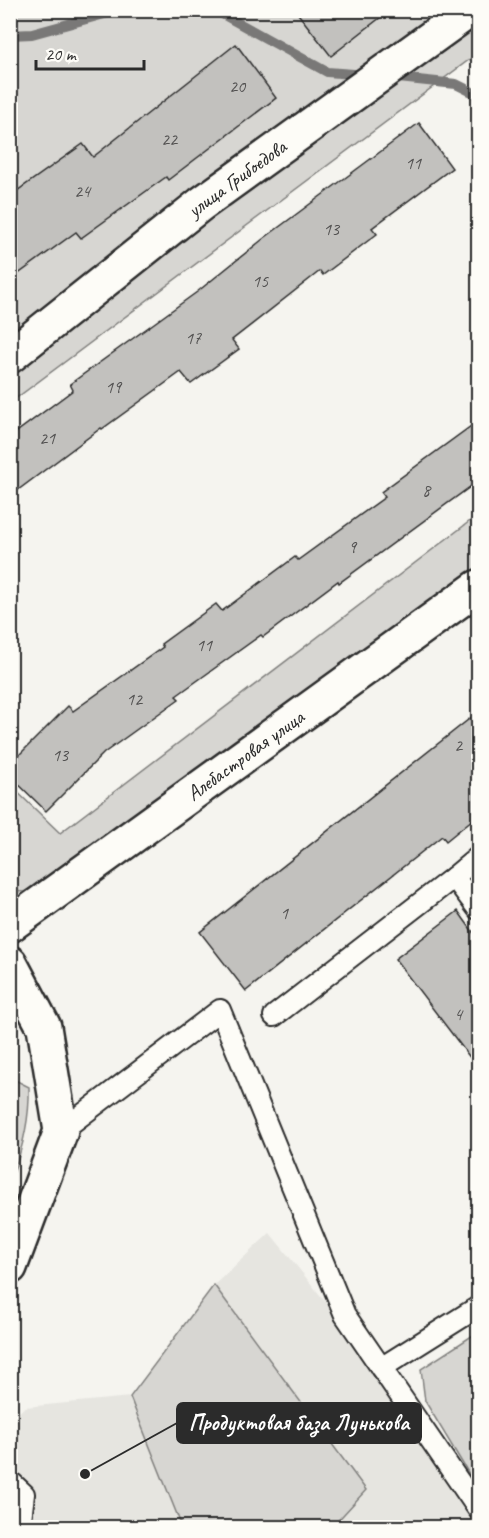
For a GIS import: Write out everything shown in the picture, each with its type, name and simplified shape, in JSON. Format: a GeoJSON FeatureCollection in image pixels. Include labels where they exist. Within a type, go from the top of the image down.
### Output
{"type":"FeatureCollection","features":[{"type":"Feature","properties":{"kind":"street","name":"улица Грибоедова"},"geometry":{"type":"LineString","coordinates":[[10,356],[201,204],[470,10]]}},
{"type":"Feature","properties":{"kind":"street","name":"Алебастровая улица"},"geometry":{"type":"LineString","coordinates":[[10,925],[478,587]]}},
{"type":"Feature","properties":{"kind":"street"},"geometry":{"type":"LineString","coordinates":[[10,963],[44,1027],[61,1131],[10,1267]]}},
{"type":"Feature","properties":{"kind":"lane"},"geometry":{"type":"LineString","coordinates":[[274,1016],[478,857]]}},
{"type":"Feature","properties":{"kind":"lane"},"geometry":{"type":"LineString","coordinates":[[454,877],[478,909]]}},
{"type":"Feature","properties":{"kind":"lane"},"geometry":{"type":"LineString","coordinates":[[61,1131],[220,1010],[345,1315],[478,1509]]}},
{"type":"Feature","properties":{"kind":"lane"},"geometry":{"type":"LineString","coordinates":[[381,1368],[478,1307]]}},
{"type":"Feature","properties":{"kind":"lane"},"geometry":{"type":"LineString","coordinates":[[10,1481],[24,1494],[20,1527]]}},
{"type":"Feature","properties":{"kind":"shaded area"},"geometry":{"type":"Polygon","coordinates":[[[11,11],[453,11],[11,341],[11,11]]]}},
{"type":"Feature","properties":{"kind":"shaded area"},"geometry":{"type":"Polygon","coordinates":[[[478,21],[478,53],[11,402],[10,371],[207,215],[478,21]]]}},
{"type":"Feature","properties":{"kind":"shaded area"},"geometry":{"type":"Polygon","coordinates":[[[478,515],[478,569],[49,879],[24,892],[11,891],[10,785],[60,833],[478,515]]]}},
{"type":"Feature","properties":{"kind":"shaded area"},"geometry":{"type":"Polygon","coordinates":[[[13,1079],[29,1087],[29,1098],[19,1157],[11,1179],[10,1082],[13,1079]]]}},
{"type":"Feature","properties":{"kind":"shaded area"},"geometry":{"type":"Polygon","coordinates":[[[270,1233],[478,1491],[478,1527],[332,1527],[366,1490],[214,1285],[270,1233]]]}},
{"type":"Feature","properties":{"kind":"shaded area"},"geometry":{"type":"Polygon","coordinates":[[[214,1285],[366,1490],[332,1527],[182,1527],[130,1397],[214,1285]]]}},
{"type":"Feature","properties":{"kind":"shaded area"},"geometry":{"type":"Polygon","coordinates":[[[478,1332],[478,1489],[425,1401],[421,1369],[478,1332]]]}},
{"type":"Feature","properties":{"kind":"shaded area"},"geometry":{"type":"Polygon","coordinates":[[[130,1397],[182,1527],[11,1527],[10,1420],[25,1407],[130,1397]]]}},
{"type":"Feature","properties":{"kind":"building"},"geometry":{"type":"Polygon","coordinates":[[[295,10],[390,10],[331,56],[295,10]]]}},
{"type":"Feature","properties":{"kind":"building"},"geometry":{"type":"Polygon","coordinates":[[[236,44],[276,98],[168,180],[166,177],[81,238],[76,232],[10,280],[10,196],[83,144],[93,157],[236,44]]]}},
{"type":"Feature","properties":{"kind":"building"},"geometry":{"type":"Polygon","coordinates":[[[419,123],[452,168],[372,228],[377,234],[323,275],[320,271],[232,340],[239,349],[191,384],[181,372],[10,496],[10,437],[73,390],[70,384],[197,292],[263,239],[419,123]]]}},
{"type":"Feature","properties":{"kind":"building"},"geometry":{"type":"Polygon","coordinates":[[[478,421],[478,481],[339,583],[338,581],[263,637],[261,635],[176,696],[179,699],[104,753],[46,811],[10,776],[10,764],[68,706],[73,711],[163,647],[161,644],[216,604],[222,611],[295,557],[298,560],[385,497],[381,492],[478,421]]]}},
{"type":"Feature","properties":{"kind":"building"},"geometry":{"type":"Polygon","coordinates":[[[478,712],[478,815],[446,841],[442,836],[246,991],[200,932],[478,712]]]}},
{"type":"Feature","properties":{"kind":"building"},"geometry":{"type":"Polygon","coordinates":[[[458,911],[478,939],[478,1068],[395,959],[458,911]]]}},
{"type":"Feature","properties":{"kind":"waterway"},"geometry":{"type":"LineString","coordinates":[[10,35],[32,34],[119,10]]}},
{"type":"Feature","properties":{"kind":"waterway"},"geometry":{"type":"LineString","coordinates":[[215,10],[327,72],[367,75]]}},
{"type":"Feature","properties":{"kind":"waterway"},"geometry":{"type":"LineString","coordinates":[[389,77],[456,84],[478,95]]}},
{"type":"Feature","properties":{"kind":"place","name":"Продуктовая база Лунькова"},"geometry":{"type":"Point","coordinates":[85,1474]}}]}
